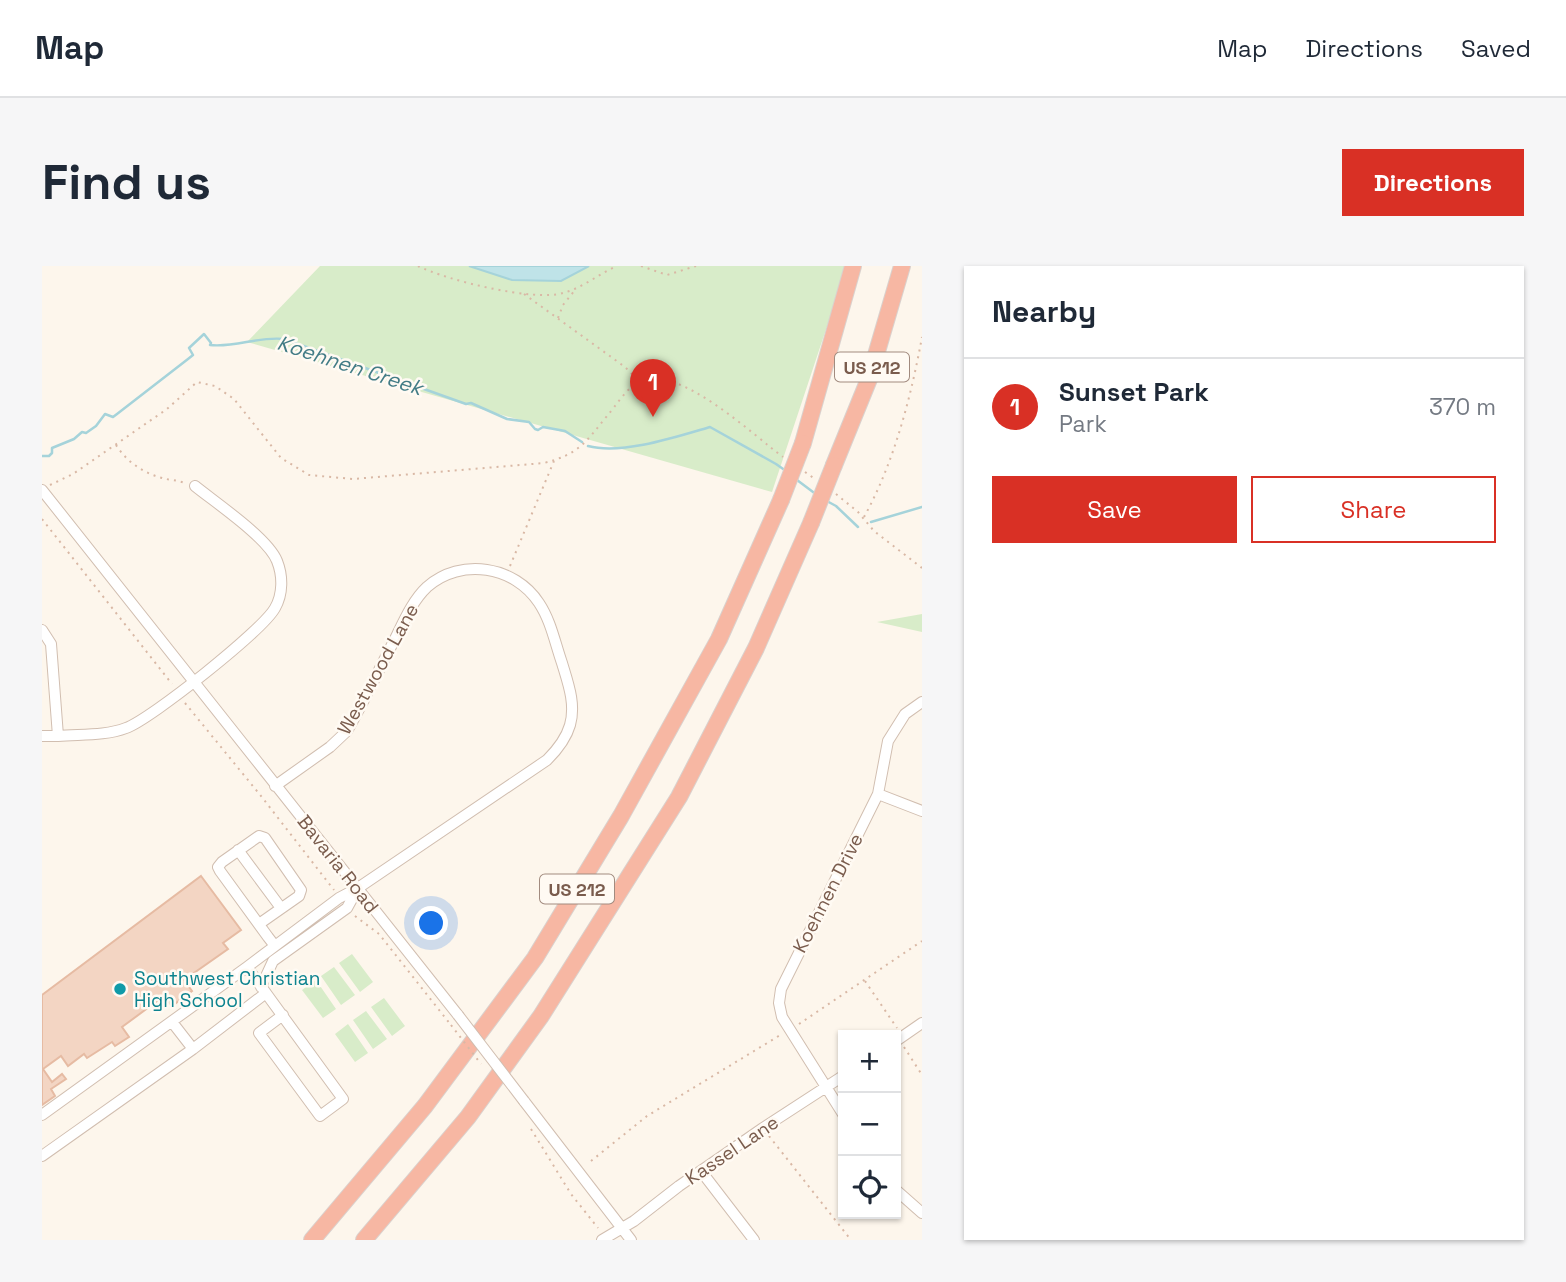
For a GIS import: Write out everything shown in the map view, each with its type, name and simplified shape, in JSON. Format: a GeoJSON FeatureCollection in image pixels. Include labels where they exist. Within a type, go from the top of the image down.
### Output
{"type":"FeatureCollection","features":[{"type":"Feature","properties":{"kind":"highway","name":"US 212"},"geometry":{"type":"LineString","coordinates":[[312,1240],[425,1106],[536,958],[621,816],[719,639],[781,500],[803,443],[853,266]]}},
{"type":"Feature","properties":{"kind":"highway","name":"US 212"},"geometry":{"type":"LineString","coordinates":[[364,1240],[468,1117],[541,1016],[679,797],[756,648],[811,523],[869,379],[902,266]]}},
{"type":"Feature","properties":{"kind":"street"},"geometry":{"type":"LineString","coordinates":[[42,736],[113,732],[139,722],[260,626],[277,605],[281,590],[278,562],[272,551],[195,486]]}},
{"type":"Feature","properties":{"kind":"street","name":"Bavaria Road"},"geometry":{"type":"LineString","coordinates":[[42,489],[192,682],[358,888],[454,1020],[524,1101],[631,1240]]}},
{"type":"Feature","properties":{"kind":"street","name":"Westwood Lane"},"geometry":{"type":"LineString","coordinates":[[272,953],[339,898],[358,888],[547,760],[565,737],[573,710],[571,692],[546,615],[527,588],[506,575],[480,568],[451,573],[428,587],[411,608],[347,731],[330,747],[275,786]]}},
{"type":"Feature","properties":{"kind":"street"},"geometry":{"type":"LineString","coordinates":[[42,630],[51,644],[58,736]]}},
{"type":"Feature","properties":{"kind":"street","name":"Koehnen Drive"},"geometry":{"type":"LineString","coordinates":[[838,1106],[789,1030],[779,1003],[785,978],[878,794],[888,741],[905,714],[922,702]]}},
{"type":"Feature","properties":{"kind":"street"},"geometry":{"type":"LineString","coordinates":[[878,794],[922,811]]}},
{"type":"Feature","properties":{"kind":"street"},"geometry":{"type":"LineString","coordinates":[[42,1156],[193,1048],[264,990],[272,953],[259,924],[218,867],[257,836],[265,838],[301,890],[299,896],[259,924]]}},
{"type":"Feature","properties":{"kind":"street"},"geometry":{"type":"LineString","coordinates":[[238,850],[281,908]]}},
{"type":"Feature","properties":{"kind":"street"},"geometry":{"type":"LineString","coordinates":[[42,1115],[247,967],[347,908],[358,888]]}},
{"type":"Feature","properties":{"kind":"street"},"geometry":{"type":"LineString","coordinates":[[247,967],[283,1015],[343,1098],[320,1116],[259,1033],[283,1015]]}},
{"type":"Feature","properties":{"kind":"street"},"geometry":{"type":"LineString","coordinates":[[172,1022],[193,1048]]}},
{"type":"Feature","properties":{"kind":"street"},"geometry":{"type":"LineString","coordinates":[[901,1037],[922,1023]]}},
{"type":"Feature","properties":{"kind":"street","name":"Kassel Lane"},"geometry":{"type":"LineString","coordinates":[[604,1239],[763,1128],[838,1080]]}},
{"type":"Feature","properties":{"kind":"street"},"geometry":{"type":"LineString","coordinates":[[701,1171],[754,1240]]}},
{"type":"Feature","properties":{"kind":"street"},"geometry":{"type":"LineString","coordinates":[[901,1194],[922,1213]]}},
{"type":"Feature","properties":{"kind":"path"},"geometry":{"type":"LineString","coordinates":[[418,266],[450,278],[524,294],[553,296],[578,287],[617,266]]}},
{"type":"Feature","properties":{"kind":"path"},"geometry":{"type":"LineString","coordinates":[[641,266],[667,275],[696,266]]}},
{"type":"Feature","properties":{"kind":"path"},"geometry":{"type":"LineString","coordinates":[[558,318],[563,305],[578,287]]}},
{"type":"Feature","properties":{"kind":"path"},"geometry":{"type":"LineString","coordinates":[[524,294],[625,367],[639,381]]}},
{"type":"Feature","properties":{"kind":"path"},"geometry":{"type":"LineString","coordinates":[[863,518],[898,437],[922,337]]}},
{"type":"Feature","properties":{"kind":"path"},"geometry":{"type":"LineString","coordinates":[[42,489],[73,474],[167,409],[197,382],[215,386],[234,399],[281,457],[309,475],[353,480],[566,457],[582,446],[639,381],[651,379],[664,380],[691,390],[728,413],[783,456]]}},
{"type":"Feature","properties":{"kind":"path"},"geometry":{"type":"LineString","coordinates":[[116,444],[130,463],[163,479],[173,479],[195,486]]}},
{"type":"Feature","properties":{"kind":"path"},"geometry":{"type":"LineString","coordinates":[[506,575],[554,460]]}},
{"type":"Feature","properties":{"kind":"path"},"geometry":{"type":"LineString","coordinates":[[805,472],[816,480]]}},
{"type":"Feature","properties":{"kind":"path"},"geometry":{"type":"LineString","coordinates":[[827,488],[849,503],[874,531],[922,568]]}},
{"type":"Feature","properties":{"kind":"path"},"geometry":{"type":"LineString","coordinates":[[42,519],[339,898]]}},
{"type":"Feature","properties":{"kind":"path"},"geometry":{"type":"LineString","coordinates":[[347,908],[379,934],[454,1020]]}},
{"type":"Feature","properties":{"kind":"path"},"geometry":{"type":"LineString","coordinates":[[591,1161],[648,1116],[789,1030],[922,941]]}},
{"type":"Feature","properties":{"kind":"path"},"geometry":{"type":"LineString","coordinates":[[864,980],[897,1030]]}},
{"type":"Feature","properties":{"kind":"path"},"geometry":{"type":"LineString","coordinates":[[901,1043],[922,1074]]}},
{"type":"Feature","properties":{"kind":"path"},"geometry":{"type":"LineString","coordinates":[[531,1128],[571,1194],[604,1239]]}},
{"type":"Feature","properties":{"kind":"path"},"geometry":{"type":"LineString","coordinates":[[763,1128],[851,1240]]}},
{"type":"Feature","properties":{"kind":"green space"},"geometry":{"type":"Polygon","coordinates":[[[320,266],[847,266],[772,492],[247,342],[320,266]]]}},
{"type":"Feature","properties":{"kind":"green space"},"geometry":{"type":"Polygon","coordinates":[[[922,614],[922,632],[877,622],[922,614]]]}},
{"type":"Feature","properties":{"kind":"green space"},"geometry":{"type":"Polygon","coordinates":[[[352,954],[373,982],[360,992],[339,963],[352,954]]]}},
{"type":"Feature","properties":{"kind":"green space"},"geometry":{"type":"Polygon","coordinates":[[[334,967],[355,995],[341,1005],[321,976],[334,967]]]}},
{"type":"Feature","properties":{"kind":"green space"},"geometry":{"type":"Polygon","coordinates":[[[316,980],[336,1009],[323,1018],[302,990],[316,980]]]}},
{"type":"Feature","properties":{"kind":"green space"},"geometry":{"type":"Polygon","coordinates":[[[384,998],[405,1026],[392,1036],[371,1007],[384,998]]]}},
{"type":"Feature","properties":{"kind":"green space"},"geometry":{"type":"Polygon","coordinates":[[[366,1011],[387,1039],[373,1049],[353,1020],[366,1011]]]}},
{"type":"Feature","properties":{"kind":"green space"},"geometry":{"type":"Polygon","coordinates":[[[348,1024],[368,1053],[355,1062],[335,1034],[348,1024]]]}},
{"type":"Feature","properties":{"kind":"water"},"geometry":{"type":"Polygon","coordinates":[[[469,266],[589,266],[561,281],[512,280],[469,266]]]}},
{"type":"Feature","properties":{"kind":"building","name":"Southwest Christian High School"},"geometry":{"type":"Polygon","coordinates":[[[201,876],[241,930],[223,943],[228,949],[184,980],[192,991],[172,1006],[164,996],[122,1027],[129,1037],[115,1046],[112,1042],[87,1058],[84,1054],[68,1066],[61,1056],[43,1069],[52,1082],[62,1074],[66,1079],[51,1089],[55,1096],[42,1105],[42,995],[201,876]]]}},
{"type":"Feature","properties":{"kind":"waterway","name":"Koehnen Creek"},"geometry":{"type":"LineString","coordinates":[[42,456],[49,456],[52,448],[74,439],[82,432],[86,433],[96,426],[105,414],[113,417],[117,414],[193,355],[189,348],[204,334],[210,345],[284,339],[466,404],[471,403],[507,419],[529,422],[538,430],[543,427],[565,431],[582,442]]}},
{"type":"Feature","properties":{"kind":"waterway","name":"Koehnen Creek"},"geometry":{"type":"LineString","coordinates":[[588,446],[633,447],[710,427],[786,471]]}},
{"type":"Feature","properties":{"kind":"waterway","name":"Koehnen Creek"},"geometry":{"type":"LineString","coordinates":[[797,480],[817,495]]}},
{"type":"Feature","properties":{"kind":"waterway","name":"Koehnen Creek"},"geometry":{"type":"LineString","coordinates":[[825,500],[836,506],[858,527]]}},
{"type":"Feature","properties":{"kind":"waterway","name":"Koehnen Creek"},"geometry":{"type":"LineString","coordinates":[[871,522],[922,507]]}},
{"type":"Feature","properties":{"kind":"place","name":"Sunset Park"},"geometry":{"type":"Point","coordinates":[653,417]}},
{"type":"Feature","properties":{"kind":"place","name":"Southwest Christian High School"},"geometry":{"type":"Point","coordinates":[120,989]}}]}
